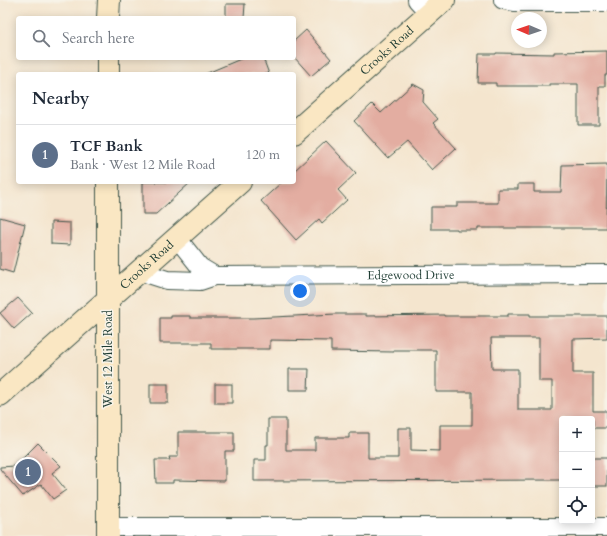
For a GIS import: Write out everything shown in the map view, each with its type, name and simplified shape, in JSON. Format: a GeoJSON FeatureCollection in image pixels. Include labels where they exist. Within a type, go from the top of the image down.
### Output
{"type":"FeatureCollection","features":[{"type":"Feature","properties":{"kind":"main road"},"geometry":{"type":"LineString","coordinates":[[108,16],[109,0]]}},
{"type":"Feature","properties":{"kind":"main road","name":"Crooks Road"},"geometry":{"type":"LineString","coordinates":[[296,131],[430,4]]}},
{"type":"Feature","properties":{"kind":"main road"},"geometry":{"type":"LineString","coordinates":[[108,60],[108,72]]}},
{"type":"Feature","properties":{"kind":"main road","name":"West 12 Mile Road"},"geometry":{"type":"LineString","coordinates":[[108,184],[108,531]]}},
{"type":"Feature","properties":{"kind":"main road","name":"Crooks Road"},"geometry":{"type":"LineString","coordinates":[[0,395],[238,184]]}},
{"type":"Feature","properties":{"kind":"street"},"geometry":{"type":"LineString","coordinates":[[503,0],[514,2],[607,2]]}},
{"type":"Feature","properties":{"kind":"street"},"geometry":{"type":"LineString","coordinates":[[177,238],[200,267],[214,276]]}},
{"type":"Feature","properties":{"kind":"street","name":"Edgewood Drive"},"geometry":{"type":"LineString","coordinates":[[139,272],[167,280],[200,281],[214,276],[607,274]]}},
{"type":"Feature","properties":{"kind":"street"},"geometry":{"type":"LineString","coordinates":[[108,531],[607,527]]}},
{"type":"Feature","properties":{"kind":"building"},"geometry":{"type":"Polygon","coordinates":[[[226,4],[245,4],[244,16],[226,16],[226,4]]]}},
{"type":"Feature","properties":{"kind":"building"},"geometry":{"type":"Polygon","coordinates":[[[306,30],[331,59],[311,76],[296,59],[296,39],[306,30]]]}},
{"type":"Feature","properties":{"kind":"building"},"geometry":{"type":"Polygon","coordinates":[[[607,51],[607,75],[605,75],[605,86],[599,86],[599,125],[578,125],[578,84],[549,84],[549,86],[496,86],[496,83],[478,83],[479,54],[554,54],[554,52],[607,51]]]}},
{"type":"Feature","properties":{"kind":"building"},"geometry":{"type":"Polygon","coordinates":[[[238,60],[264,60],[268,72],[210,72],[238,60]]]}},
{"type":"Feature","properties":{"kind":"building"},"geometry":{"type":"Polygon","coordinates":[[[413,84],[424,90],[423,102],[438,119],[433,123],[456,148],[432,170],[407,142],[388,158],[354,121],[372,104],[381,113],[413,84]]]}},
{"type":"Feature","properties":{"kind":"building"},"geometry":{"type":"Polygon","coordinates":[[[326,141],[356,173],[338,190],[347,200],[322,223],[319,219],[296,240],[261,201],[280,184],[296,184],[296,169],[326,141]]]}},
{"type":"Feature","properties":{"kind":"building"},"geometry":{"type":"Polygon","coordinates":[[[607,164],[606,228],[478,228],[478,230],[431,229],[431,207],[457,207],[457,203],[498,203],[498,189],[518,189],[518,184],[534,184],[534,192],[561,192],[562,165],[607,164]]]}},
{"type":"Feature","properties":{"kind":"building"},"geometry":{"type":"Polygon","coordinates":[[[143,184],[189,184],[156,214],[143,214],[143,184]]]}},
{"type":"Feature","properties":{"kind":"building"},"geometry":{"type":"Polygon","coordinates":[[[0,217],[25,224],[13,273],[0,269],[0,217]]]}},
{"type":"Feature","properties":{"kind":"building"},"geometry":{"type":"Polygon","coordinates":[[[51,222],[70,223],[70,245],[51,244],[51,222]]]}},
{"type":"Feature","properties":{"kind":"building"},"geometry":{"type":"Polygon","coordinates":[[[18,298],[32,313],[14,329],[0,313],[18,298]]]}},
{"type":"Feature","properties":{"kind":"building"},"geometry":{"type":"Polygon","coordinates":[[[336,314],[366,314],[366,316],[508,316],[508,314],[530,314],[530,316],[607,316],[607,338],[573,339],[573,373],[593,373],[593,411],[607,411],[607,428],[595,428],[595,416],[559,416],[559,480],[254,481],[254,460],[266,460],[266,445],[268,445],[268,419],[286,419],[286,450],[315,450],[315,438],[349,438],[349,433],[368,433],[368,458],[398,458],[398,428],[411,428],[411,450],[440,451],[440,425],[472,425],[472,392],[436,392],[436,350],[394,350],[394,352],[331,351],[331,341],[270,340],[270,349],[211,349],[211,343],[160,343],[160,318],[171,318],[171,316],[190,316],[190,318],[253,318],[336,314]],[[491,338],[492,369],[518,369],[518,410],[552,410],[552,381],[539,381],[539,338],[491,338]]]}},
{"type":"Feature","properties":{"kind":"building"},"geometry":{"type":"Polygon","coordinates":[[[289,369],[309,369],[308,390],[289,390],[289,369]]]}},
{"type":"Feature","properties":{"kind":"building"},"geometry":{"type":"Polygon","coordinates":[[[150,384],[168,384],[168,403],[150,403],[150,384]]]}},
{"type":"Feature","properties":{"kind":"building"},"geometry":{"type":"Polygon","coordinates":[[[215,384],[232,384],[232,403],[215,403],[215,384]]]}},
{"type":"Feature","properties":{"kind":"building"},"geometry":{"type":"Polygon","coordinates":[[[178,432],[234,432],[234,451],[225,451],[225,481],[173,480],[173,483],[156,483],[155,460],[170,460],[169,457],[178,457],[178,432]]]}},
{"type":"Feature","properties":{"kind":"building"},"geometry":{"type":"Polygon","coordinates":[[[38,443],[61,466],[52,473],[66,490],[53,499],[41,484],[23,496],[0,469],[0,467],[15,466],[38,443]]]}},
{"type":"Feature","properties":{"kind":"building"},"geometry":{"type":"Polygon","coordinates":[[[595,458],[607,458],[607,486],[595,486],[595,458]]]}},
{"type":"Feature","properties":{"kind":"place","name":"TCF Bank"},"geometry":{"type":"Point","coordinates":[28,472]}}]}
